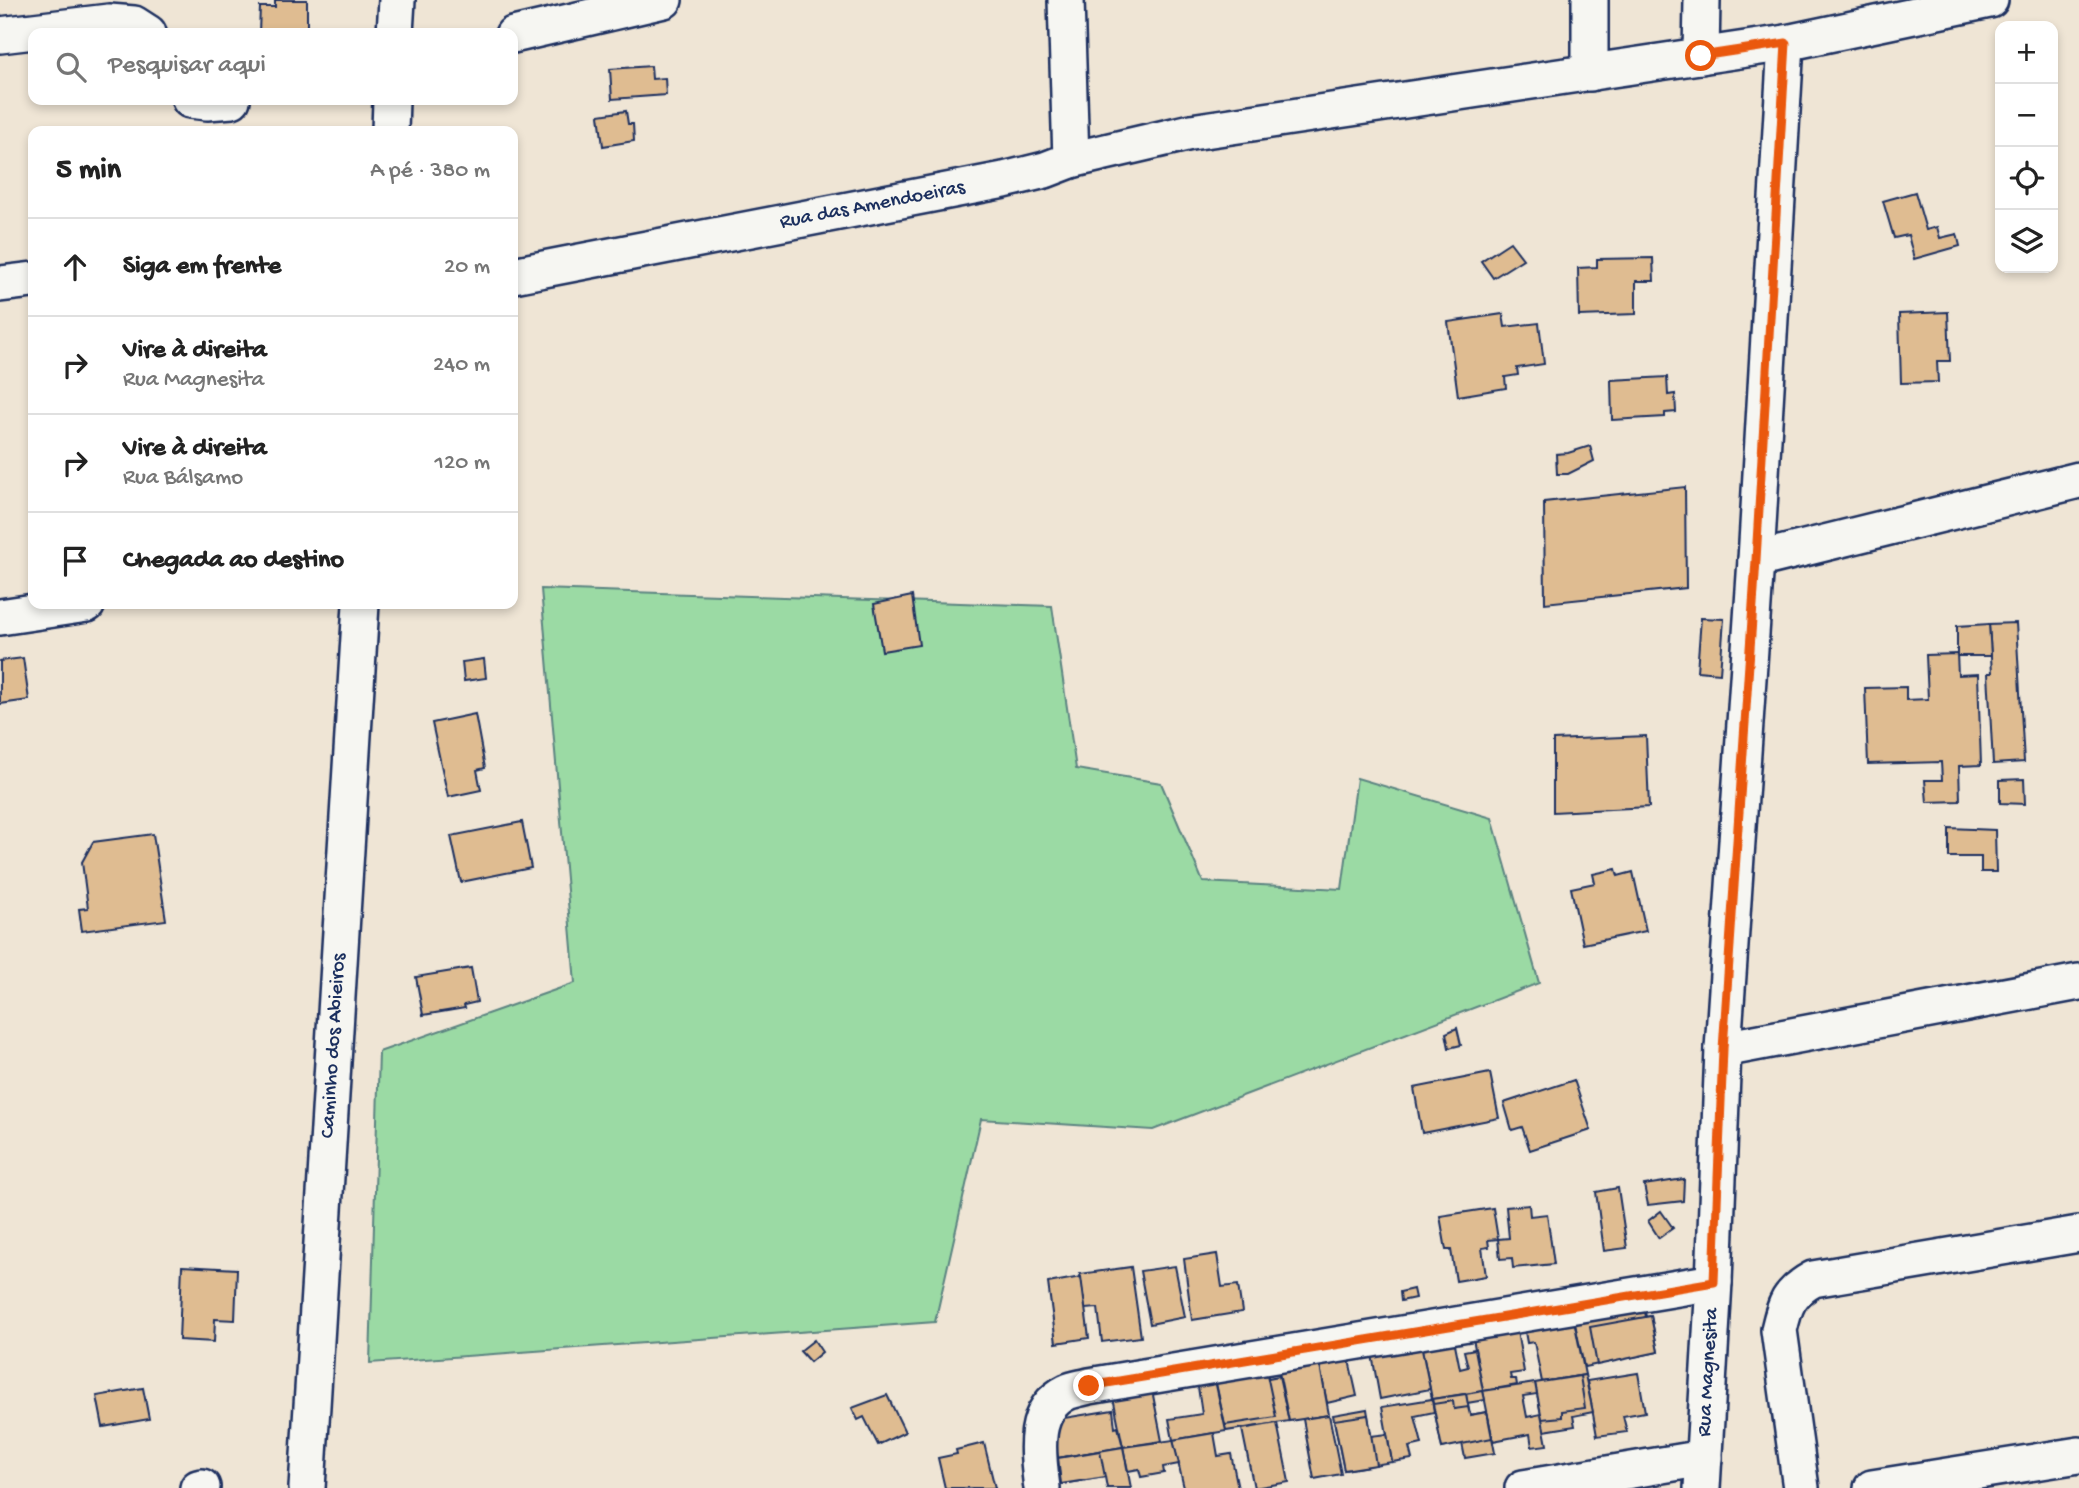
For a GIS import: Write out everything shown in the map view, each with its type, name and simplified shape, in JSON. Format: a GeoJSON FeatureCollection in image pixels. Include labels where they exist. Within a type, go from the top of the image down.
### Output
{"type":"FeatureCollection","features":[{"type":"Feature","properties":{"kind":"street"},"geometry":{"type":"LineString","coordinates":[[395,28],[397,0]]}},
{"type":"Feature","properties":{"kind":"street"},"geometry":{"type":"LineString","coordinates":[[1066,0],[1072,160]]}},
{"type":"Feature","properties":{"kind":"street"},"geometry":{"type":"LineString","coordinates":[[1590,0],[1590,73]]}},
{"type":"Feature","properties":{"kind":"street"},"geometry":{"type":"LineString","coordinates":[[1701,56],[1702,0]]}},
{"type":"Feature","properties":{"kind":"street"},"geometry":{"type":"LineString","coordinates":[[1786,43],[1990,0]]}},
{"type":"Feature","properties":{"kind":"street"},"geometry":{"type":"LineString","coordinates":[[518,34],[643,2]]}},
{"type":"Feature","properties":{"kind":"street"},"geometry":{"type":"LineString","coordinates":[[54,28],[109,22],[134,24],[140,28]]}},
{"type":"Feature","properties":{"kind":"street"},"geometry":{"type":"LineString","coordinates":[[0,34],[28,31]]}},
{"type":"Feature","properties":{"kind":"street","name":"Rua das Amendoeiras"},"geometry":{"type":"LineString","coordinates":[[518,274],[1004,180],[1072,160],[1191,132],[1786,43]]}},
{"type":"Feature","properties":{"kind":"street","name":"Rua Magnesita"},"geometry":{"type":"LineString","coordinates":[[1703,1473],[1723,1049],[1756,560],[1786,43]]}},
{"type":"Feature","properties":{"kind":"street"},"geometry":{"type":"LineString","coordinates":[[390,126],[391,105]]}},
{"type":"Feature","properties":{"kind":"street"},"geometry":{"type":"LineString","coordinates":[[0,284],[28,281]]}},
{"type":"Feature","properties":{"kind":"street"},"geometry":{"type":"LineString","coordinates":[[1756,560],[2079,480]]}},
{"type":"Feature","properties":{"kind":"street"},"geometry":{"type":"LineString","coordinates":[[0,617],[54,609]]}},
{"type":"Feature","properties":{"kind":"street","name":"Caminho dos Abieiros"},"geometry":{"type":"LineString","coordinates":[[307,1488],[361,609]]}},
{"type":"Feature","properties":{"kind":"street"},"geometry":{"type":"LineString","coordinates":[[1723,1049],[2079,982]]}},
{"type":"Feature","properties":{"kind":"street"},"geometry":{"type":"LineString","coordinates":[[1801,1488],[1779,1330],[1784,1306],[1796,1288],[1813,1279],[2079,1234]]}},
{"type":"Feature","properties":{"kind":"street"},"geometry":{"type":"LineString","coordinates":[[1042,1488],[1037,1452],[1039,1427],[1049,1406],[1066,1392],[1714,1282]]}},
{"type":"Feature","properties":{"kind":"street"},"geometry":{"type":"LineString","coordinates":[[1872,1488],[2079,1455]]}},
{"type":"Feature","properties":{"kind":"street"},"geometry":{"type":"LineString","coordinates":[[1523,1488],[1703,1473]]}},
{"type":"Feature","properties":{"kind":"green space"},"geometry":{"type":"Polygon","coordinates":[[[541,589],[1052,606],[1076,769],[1161,783],[1203,882],[1342,889],[1357,778],[1492,818],[1539,983],[1153,1130],[981,1119],[935,1322],[370,1363],[379,1052],[575,983],[541,589]]]}},
{"type":"Feature","properties":{"kind":"building"},"geometry":{"type":"Polygon","coordinates":[[[275,0],[307,0],[307,28],[259,28],[260,7],[275,7],[275,0]]]}},
{"type":"Feature","properties":{"kind":"building"},"geometry":{"type":"Polygon","coordinates":[[[651,66],[652,79],[665,78],[666,95],[612,99],[610,69],[651,66]]]}},
{"type":"Feature","properties":{"kind":"building"},"geometry":{"type":"Polygon","coordinates":[[[626,111],[628,124],[633,124],[634,141],[603,146],[599,115],[626,111]]]}},
{"type":"Feature","properties":{"kind":"building"},"geometry":{"type":"Polygon","coordinates":[[[1915,192],[1926,230],[1937,227],[1940,238],[1957,234],[1960,246],[1914,259],[1908,235],[1894,238],[1883,201],[1915,192]]]}},
{"type":"Feature","properties":{"kind":"building"},"geometry":{"type":"Polygon","coordinates":[[[1510,242],[1523,259],[1493,278],[1481,261],[1510,242]]]}},
{"type":"Feature","properties":{"kind":"building"},"geometry":{"type":"Polygon","coordinates":[[[1653,258],[1654,281],[1636,281],[1636,314],[1579,316],[1578,268],[1597,267],[1597,259],[1653,258]]]}},
{"type":"Feature","properties":{"kind":"building"},"geometry":{"type":"Polygon","coordinates":[[[1948,312],[1950,361],[1937,361],[1938,382],[1901,383],[1899,314],[1948,312]]]}},
{"type":"Feature","properties":{"kind":"building"},"geometry":{"type":"Polygon","coordinates":[[[1503,314],[1505,327],[1539,323],[1544,364],[1517,368],[1518,375],[1505,377],[1506,388],[1458,396],[1448,322],[1503,314]]]}},
{"type":"Feature","properties":{"kind":"building"},"geometry":{"type":"Polygon","coordinates":[[[1667,377],[1668,395],[1675,394],[1676,412],[1665,413],[1665,417],[1612,420],[1611,380],[1667,377]]]}},
{"type":"Feature","properties":{"kind":"building"},"geometry":{"type":"Polygon","coordinates":[[[1590,446],[1594,461],[1568,474],[1557,474],[1556,454],[1590,446]]]}},
{"type":"Feature","properties":{"kind":"building"},"geometry":{"type":"Polygon","coordinates":[[[1685,487],[1686,588],[1545,603],[1544,502],[1685,487]]]}},
{"type":"Feature","properties":{"kind":"building"},"geometry":{"type":"Polygon","coordinates":[[[912,596],[919,645],[882,651],[874,604],[912,596]]]}},
{"type":"Feature","properties":{"kind":"building"},"geometry":{"type":"Polygon","coordinates":[[[1701,618],[1724,619],[1720,673],[1697,671],[1701,618]]]}},
{"type":"Feature","properties":{"kind":"building"},"geometry":{"type":"Polygon","coordinates":[[[2016,623],[2024,762],[1993,764],[1988,673],[1992,673],[1989,624],[2016,623]]]}},
{"type":"Feature","properties":{"kind":"building"},"geometry":{"type":"Polygon","coordinates":[[[1989,624],[1991,656],[1957,656],[1957,626],[1989,624]]]}},
{"type":"Feature","properties":{"kind":"building"},"geometry":{"type":"Polygon","coordinates":[[[1957,654],[1958,675],[1978,674],[1981,765],[1959,766],[1960,801],[1927,802],[1925,780],[1942,780],[1941,762],[1868,764],[1865,688],[1906,687],[1906,700],[1928,699],[1926,655],[1957,654]]]}},
{"type":"Feature","properties":{"kind":"building"},"geometry":{"type":"Polygon","coordinates":[[[23,658],[29,700],[0,704],[0,661],[23,658]]]}},
{"type":"Feature","properties":{"kind":"building"},"geometry":{"type":"Polygon","coordinates":[[[484,659],[486,678],[464,681],[462,662],[484,659]]]}},
{"type":"Feature","properties":{"kind":"building"},"geometry":{"type":"Polygon","coordinates":[[[475,714],[485,768],[477,770],[481,790],[448,797],[432,723],[475,714]]]}},
{"type":"Feature","properties":{"kind":"building"},"geometry":{"type":"Polygon","coordinates":[[[1646,736],[1649,807],[1553,812],[1553,740],[1646,736]]]}},
{"type":"Feature","properties":{"kind":"building"},"geometry":{"type":"Polygon","coordinates":[[[2024,779],[2025,804],[2000,803],[2000,780],[2024,779]]]}},
{"type":"Feature","properties":{"kind":"building"},"geometry":{"type":"Polygon","coordinates":[[[522,822],[531,868],[461,882],[451,836],[522,822]]]}},
{"type":"Feature","properties":{"kind":"building"},"geometry":{"type":"Polygon","coordinates":[[[1949,828],[1995,830],[1996,872],[1981,872],[1981,857],[1949,857],[1949,828]]]}},
{"type":"Feature","properties":{"kind":"building"},"geometry":{"type":"Polygon","coordinates":[[[153,834],[166,920],[82,931],[79,909],[88,908],[82,862],[93,842],[153,834]]]}},
{"type":"Feature","properties":{"kind":"building"},"geometry":{"type":"Polygon","coordinates":[[[1616,869],[1618,876],[1633,872],[1646,931],[1583,944],[1571,888],[1595,883],[1593,874],[1616,869]]]}},
{"type":"Feature","properties":{"kind":"building"},"geometry":{"type":"Polygon","coordinates":[[[471,968],[477,1002],[464,1005],[465,1008],[423,1015],[416,977],[471,968]]]}},
{"type":"Feature","properties":{"kind":"building"},"geometry":{"type":"Polygon","coordinates":[[[1457,1028],[1461,1045],[1449,1048],[1446,1033],[1457,1028]]]}},
{"type":"Feature","properties":{"kind":"building"},"geometry":{"type":"Polygon","coordinates":[[[1490,1073],[1499,1118],[1422,1133],[1414,1088],[1490,1073]]]}},
{"type":"Feature","properties":{"kind":"building"},"geometry":{"type":"Polygon","coordinates":[[[1574,1080],[1591,1130],[1530,1150],[1522,1127],[1512,1130],[1504,1103],[1574,1080]]]}},
{"type":"Feature","properties":{"kind":"building"},"geometry":{"type":"Polygon","coordinates":[[[1684,1179],[1683,1201],[1648,1205],[1644,1185],[1684,1179]]]}},
{"type":"Feature","properties":{"kind":"building"},"geometry":{"type":"Polygon","coordinates":[[[1618,1188],[1627,1248],[1604,1251],[1596,1192],[1618,1188]]]}},
{"type":"Feature","properties":{"kind":"building"},"geometry":{"type":"Polygon","coordinates":[[[1529,1205],[1530,1216],[1547,1214],[1554,1264],[1513,1268],[1512,1258],[1500,1259],[1498,1239],[1509,1238],[1506,1207],[1529,1205]]]}},
{"type":"Feature","properties":{"kind":"building"},"geometry":{"type":"Polygon","coordinates":[[[1493,1208],[1498,1239],[1488,1240],[1489,1247],[1482,1248],[1486,1276],[1456,1281],[1451,1250],[1446,1250],[1440,1216],[1493,1208]]]}},
{"type":"Feature","properties":{"kind":"building"},"geometry":{"type":"Polygon","coordinates":[[[1661,1211],[1673,1228],[1659,1238],[1648,1221],[1661,1211]]]}},
{"type":"Feature","properties":{"kind":"building"},"geometry":{"type":"Polygon","coordinates":[[[1217,1254],[1222,1287],[1238,1285],[1242,1312],[1192,1320],[1184,1259],[1217,1254]]]}},
{"type":"Feature","properties":{"kind":"building"},"geometry":{"type":"Polygon","coordinates":[[[182,1266],[237,1269],[235,1320],[215,1319],[214,1342],[179,1340],[182,1266]]]}},
{"type":"Feature","properties":{"kind":"building"},"geometry":{"type":"Polygon","coordinates":[[[1175,1266],[1185,1317],[1150,1324],[1140,1271],[1175,1266]]]}},
{"type":"Feature","properties":{"kind":"building"},"geometry":{"type":"Polygon","coordinates":[[[1131,1267],[1141,1337],[1102,1342],[1098,1308],[1085,1309],[1080,1274],[1131,1267]]]}},
{"type":"Feature","properties":{"kind":"building"},"geometry":{"type":"Polygon","coordinates":[[[1081,1277],[1089,1338],[1056,1343],[1048,1283],[1081,1277]]]}},
{"type":"Feature","properties":{"kind":"building"},"geometry":{"type":"Polygon","coordinates":[[[1413,1289],[1415,1298],[1401,1301],[1400,1292],[1413,1289]]]}},
{"type":"Feature","properties":{"kind":"building"},"geometry":{"type":"Polygon","coordinates":[[[1642,1297],[1646,1317],[1651,1316],[1658,1352],[1584,1367],[1572,1309],[1642,1297]]]}},
{"type":"Feature","properties":{"kind":"building"},"geometry":{"type":"Polygon","coordinates":[[[1573,1315],[1585,1375],[1542,1382],[1534,1342],[1527,1343],[1524,1326],[1573,1315]]]}},
{"type":"Feature","properties":{"kind":"building"},"geometry":{"type":"Polygon","coordinates":[[[1651,1316],[1658,1352],[1597,1365],[1590,1327],[1651,1316]]]}},
{"type":"Feature","properties":{"kind":"building"},"geometry":{"type":"Polygon","coordinates":[[[1516,1325],[1524,1372],[1510,1374],[1511,1379],[1516,1379],[1517,1385],[1483,1391],[1472,1333],[1516,1325]]]}},
{"type":"Feature","properties":{"kind":"building"},"geometry":{"type":"Polygon","coordinates":[[[1419,1334],[1454,1339],[1460,1369],[1468,1367],[1464,1351],[1475,1349],[1483,1391],[1432,1399],[1419,1334]]]}},
{"type":"Feature","properties":{"kind":"building"},"geometry":{"type":"Polygon","coordinates":[[[814,1340],[822,1352],[810,1362],[800,1351],[814,1340]]]}},
{"type":"Feature","properties":{"kind":"building"},"geometry":{"type":"Polygon","coordinates":[[[1420,1340],[1430,1389],[1380,1399],[1371,1349],[1420,1340]]]}},
{"type":"Feature","properties":{"kind":"building"},"geometry":{"type":"Polygon","coordinates":[[[1347,1351],[1357,1396],[1327,1403],[1318,1357],[1347,1351]]]}},
{"type":"Feature","properties":{"kind":"building"},"geometry":{"type":"Polygon","coordinates":[[[1265,1365],[1268,1378],[1279,1376],[1289,1421],[1226,1431],[1213,1371],[1265,1365]]]}},
{"type":"Feature","properties":{"kind":"building"},"geometry":{"type":"Polygon","coordinates":[[[1265,1365],[1276,1417],[1225,1425],[1214,1374],[1265,1365]]]}},
{"type":"Feature","properties":{"kind":"building"},"geometry":{"type":"Polygon","coordinates":[[[1320,1366],[1329,1415],[1289,1421],[1279,1372],[1320,1366]]]}},
{"type":"Feature","properties":{"kind":"building"},"geometry":{"type":"Polygon","coordinates":[[[1213,1371],[1226,1431],[1173,1440],[1169,1419],[1202,1414],[1196,1373],[1213,1371]]]}},
{"type":"Feature","properties":{"kind":"building"},"geometry":{"type":"Polygon","coordinates":[[[1638,1373],[1645,1412],[1623,1416],[1627,1432],[1597,1436],[1587,1381],[1638,1373]]]}},
{"type":"Feature","properties":{"kind":"building"},"geometry":{"type":"Polygon","coordinates":[[[1585,1375],[1593,1412],[1573,1416],[1575,1426],[1544,1431],[1535,1383],[1585,1375]]]}},
{"type":"Feature","properties":{"kind":"building"},"geometry":{"type":"Polygon","coordinates":[[[1580,1376],[1585,1408],[1562,1411],[1562,1417],[1542,1419],[1535,1383],[1580,1376]]]}},
{"type":"Feature","properties":{"kind":"building"},"geometry":{"type":"Polygon","coordinates":[[[1535,1383],[1537,1394],[1523,1396],[1527,1417],[1541,1414],[1547,1445],[1532,1447],[1530,1434],[1493,1441],[1483,1391],[1535,1383]]]}},
{"type":"Feature","properties":{"kind":"building"},"geometry":{"type":"Polygon","coordinates":[[[1151,1385],[1162,1441],[1123,1447],[1112,1392],[1151,1385]]]}},
{"type":"Feature","properties":{"kind":"building"},"geometry":{"type":"Polygon","coordinates":[[[143,1388],[149,1419],[103,1427],[97,1396],[143,1388]]]}},
{"type":"Feature","properties":{"kind":"building"},"geometry":{"type":"Polygon","coordinates":[[[1483,1391],[1485,1400],[1467,1403],[1466,1394],[1483,1391]]]}},
{"type":"Feature","properties":{"kind":"building"},"geometry":{"type":"Polygon","coordinates":[[[1466,1394],[1470,1415],[1487,1412],[1495,1453],[1465,1458],[1462,1443],[1442,1448],[1432,1399],[1466,1394]]]}},
{"type":"Feature","properties":{"kind":"building"},"geometry":{"type":"Polygon","coordinates":[[[887,1395],[905,1432],[878,1445],[864,1417],[858,1420],[852,1408],[887,1395]]]}},
{"type":"Feature","properties":{"kind":"building"},"geometry":{"type":"Polygon","coordinates":[[[1432,1399],[1434,1412],[1415,1416],[1422,1444],[1409,1447],[1412,1459],[1392,1462],[1382,1407],[1432,1399]]]}},
{"type":"Feature","properties":{"kind":"building"},"geometry":{"type":"Polygon","coordinates":[[[1453,1401],[1454,1409],[1468,1407],[1470,1415],[1487,1412],[1492,1438],[1442,1448],[1433,1404],[1453,1401]]]}},
{"type":"Feature","properties":{"kind":"building"},"geometry":{"type":"Polygon","coordinates":[[[1367,1409],[1371,1436],[1387,1434],[1392,1462],[1344,1470],[1333,1415],[1367,1409]]]}},
{"type":"Feature","properties":{"kind":"building"},"geometry":{"type":"Polygon","coordinates":[[[1113,1410],[1115,1428],[1118,1427],[1123,1447],[1058,1458],[1052,1420],[1113,1410]]]}},
{"type":"Feature","properties":{"kind":"building"},"geometry":{"type":"Polygon","coordinates":[[[1329,1415],[1341,1474],[1314,1479],[1303,1419],[1329,1415]]]}},
{"type":"Feature","properties":{"kind":"building"},"geometry":{"type":"Polygon","coordinates":[[[1368,1415],[1376,1465],[1344,1470],[1334,1420],[1368,1415]]]}},
{"type":"Feature","properties":{"kind":"building"},"geometry":{"type":"Polygon","coordinates":[[[1277,1423],[1289,1482],[1254,1488],[1242,1429],[1277,1423]]]}},
{"type":"Feature","properties":{"kind":"building"},"geometry":{"type":"Polygon","coordinates":[[[1214,1433],[1218,1456],[1231,1454],[1238,1488],[1184,1488],[1173,1440],[1214,1433]]]}},
{"type":"Feature","properties":{"kind":"building"},"geometry":{"type":"Polygon","coordinates":[[[1173,1440],[1179,1464],[1163,1467],[1164,1473],[1141,1477],[1139,1469],[1128,1471],[1123,1447],[1173,1440]]]}},
{"type":"Feature","properties":{"kind":"building"},"geometry":{"type":"Polygon","coordinates":[[[984,1443],[995,1488],[945,1488],[938,1458],[984,1443]]]}},
{"type":"Feature","properties":{"kind":"building"},"geometry":{"type":"Polygon","coordinates":[[[1123,1447],[1131,1488],[1107,1488],[1105,1477],[1061,1484],[1060,1475],[1052,1477],[1051,1459],[1123,1447]]]}},
{"type":"Feature","properties":{"kind":"building"},"geometry":{"type":"Polygon","coordinates":[[[1100,1451],[1105,1477],[1061,1484],[1058,1458],[1100,1451]]]}},
{"type":"Feature","properties":{"kind":"route"},"geometry":{"type":"LineString","coordinates":[[1089,1386],[1714,1282],[1723,1049],[1756,560],[1786,43],[1701,56]]}}]}
